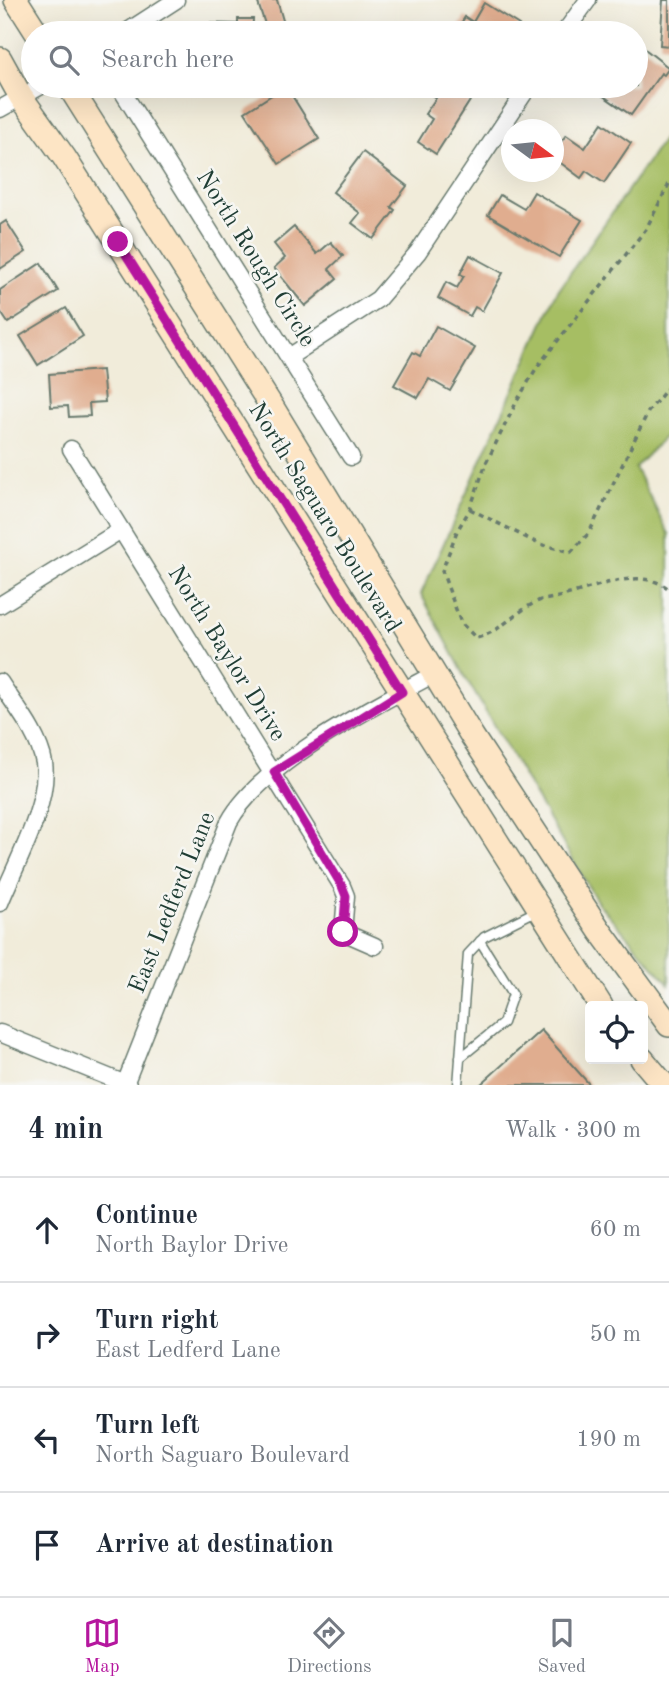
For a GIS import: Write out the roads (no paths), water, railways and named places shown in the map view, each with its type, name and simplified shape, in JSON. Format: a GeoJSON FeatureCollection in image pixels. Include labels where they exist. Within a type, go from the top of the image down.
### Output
{"type":"FeatureCollection","features":[{"type":"Feature","properties":{"kind":"main road"},"geometry":{"type":"LineString","coordinates":[[16,0],[29,21]]}},
{"type":"Feature","properties":{"kind":"main road","name":"North Saguaro Boulevard"},"geometry":{"type":"LineString","coordinates":[[0,59],[21,81]]}},
{"type":"Feature","properties":{"kind":"main road","name":"North Saguaro Boulevard"},"geometry":{"type":"LineString","coordinates":[[34,98],[64,157],[538,911],[598,1001]]}},
{"type":"Feature","properties":{"kind":"main road","name":"North Saguaro Boulevard"},"geometry":{"type":"LineString","coordinates":[[77,98],[557,867],[669,1026]]}},
{"type":"Feature","properties":{"kind":"main road"},"geometry":{"type":"LineString","coordinates":[[646,1064],[664,1085]]}},
{"type":"Feature","properties":{"kind":"street"},"geometry":{"type":"LineString","coordinates":[[144,21],[176,0]]}},
{"type":"Feature","properties":{"kind":"street"},"geometry":{"type":"LineString","coordinates":[[573,21],[588,0]]}},
{"type":"Feature","properties":{"kind":"street"},"geometry":{"type":"LineString","coordinates":[[0,109],[21,97]]}},
{"type":"Feature","properties":{"kind":"street","name":"North Rough Circle"},"geometry":{"type":"LineString","coordinates":[[127,98],[351,457]]}},
{"type":"Feature","properties":{"kind":"street"},"geometry":{"type":"LineString","coordinates":[[289,357],[378,299],[418,252],[521,98]]}},
{"type":"Feature","properties":{"kind":"street","name":"North Baylor Drive"},"geometry":{"type":"LineString","coordinates":[[71,449],[274,772],[342,886],[346,896],[343,932],[375,946]]}},
{"type":"Feature","properties":{"kind":"street"},"geometry":{"type":"LineString","coordinates":[[0,605],[121,530]]}},
{"type":"Feature","properties":{"kind":"street","name":"East Ledferd Lane"},"geometry":{"type":"LineString","coordinates":[[127,1084],[229,822],[240,801],[274,772],[436,673]]}},
{"type":"Feature","properties":{"kind":"street"},"geometry":{"type":"LineString","coordinates":[[0,682],[35,738],[44,761],[45,783],[32,825],[0,903]]}},
{"type":"Feature","properties":{"kind":"street"},"geometry":{"type":"LineString","coordinates":[[0,1033],[127,1084]]}},
{"type":"Feature","properties":{"kind":"lane"},"geometry":{"type":"LineString","coordinates":[[458,1085],[468,954],[480,941],[538,911]]}},
{"type":"Feature","properties":{"kind":"lane"},"geometry":{"type":"LineString","coordinates":[[460,1058],[503,1023],[513,994],[480,941]]}}]}
